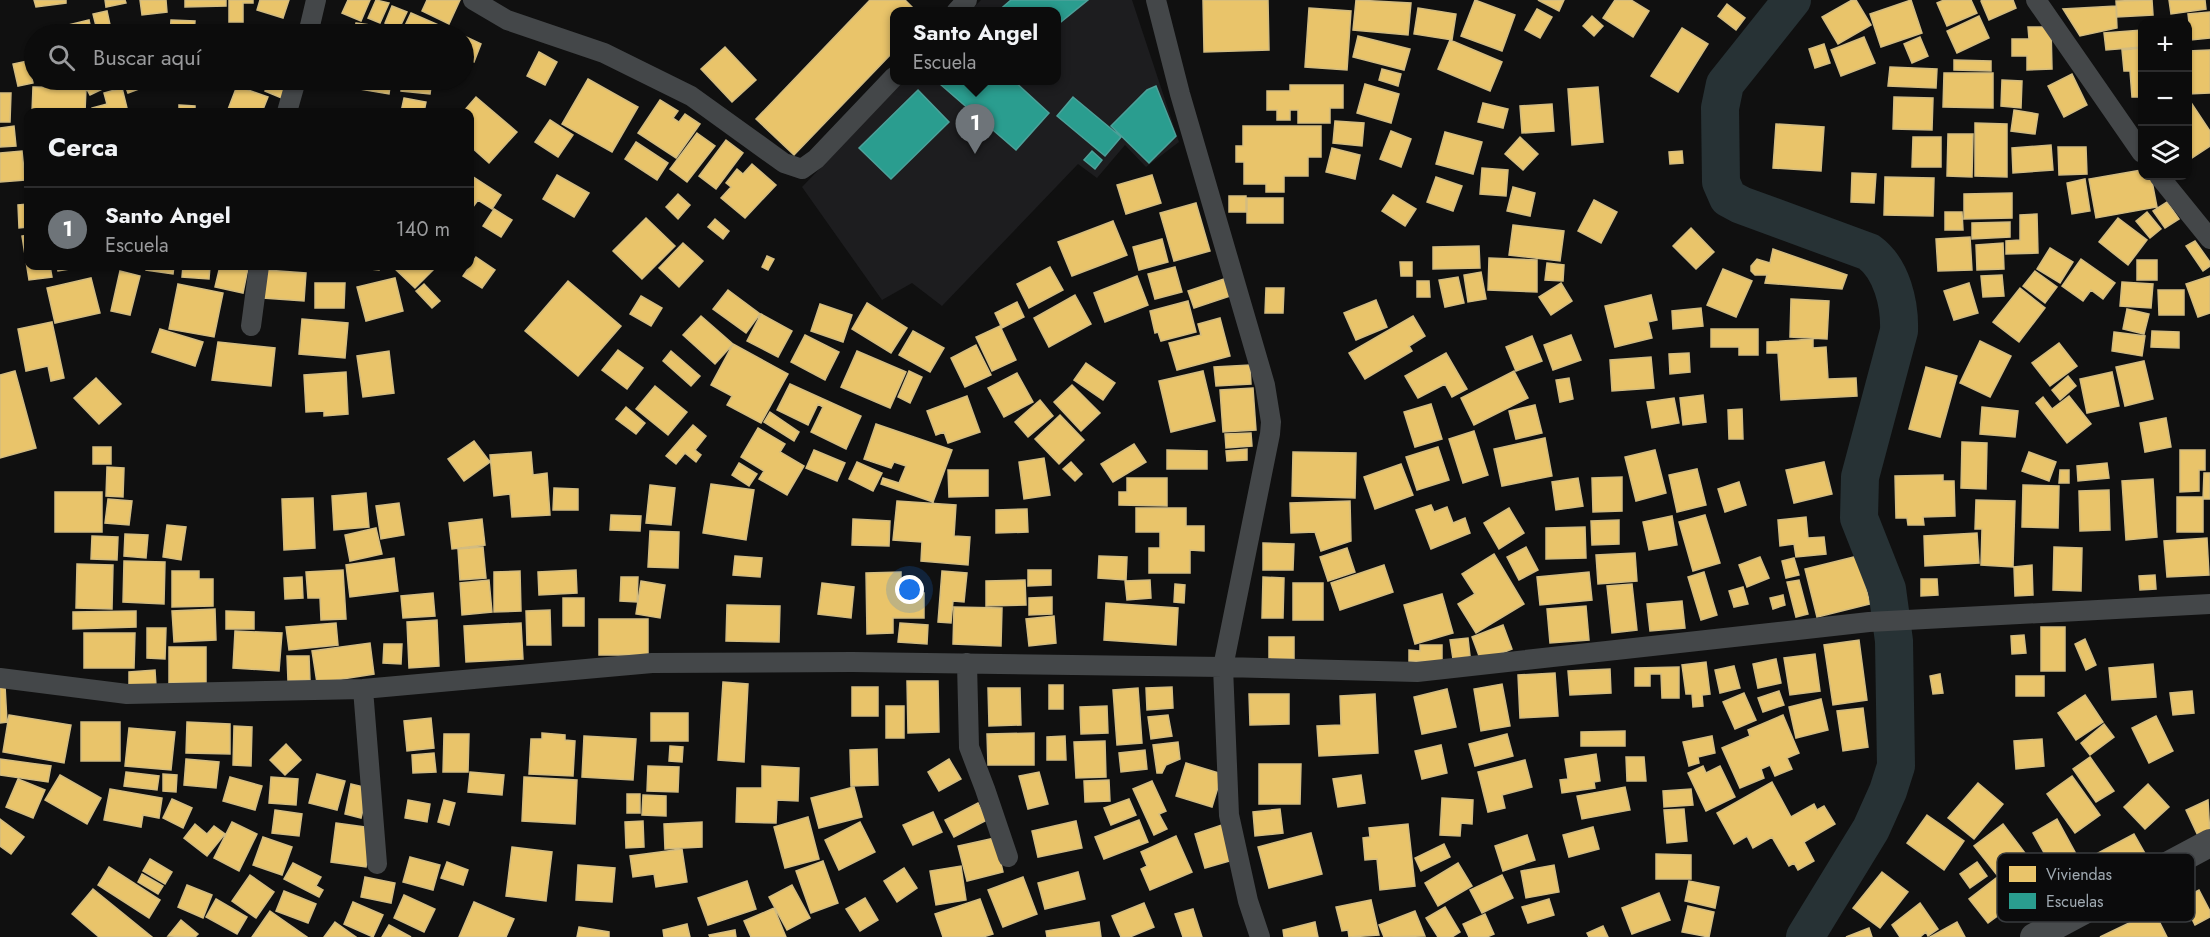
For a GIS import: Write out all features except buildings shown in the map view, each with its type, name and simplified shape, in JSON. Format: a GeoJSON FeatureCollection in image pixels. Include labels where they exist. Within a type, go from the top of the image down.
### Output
{"type":"FeatureCollection","features":[{"type":"Feature","properties":{"kind":"main road"},"geometry":{"type":"LineString","coordinates":[[2191,853],[2210,843]]}},
{"type":"Feature","properties":{"kind":"main road"},"geometry":{"type":"LineString","coordinates":[[2034,937],[2062,922]]}},
{"type":"Feature","properties":{"kind":"street"},"geometry":{"type":"LineString","coordinates":[[310,24],[316,0]]}},
{"type":"Feature","properties":{"kind":"street"},"geometry":{"type":"LineString","coordinates":[[473,0],[507,20],[604,53],[691,96],[784,163],[802,169],[816,159],[890,81]]}},
{"type":"Feature","properties":{"kind":"street"},"geometry":{"type":"LineString","coordinates":[[1156,0],[1180,94],[1265,385],[1271,422],[1259,493],[1223,667],[1229,815],[1248,901],[1260,937]]}},
{"type":"Feature","properties":{"kind":"street"},"geometry":{"type":"LineString","coordinates":[[2036,0],[2138,147]]}},
{"type":"Feature","properties":{"kind":"street"},"geometry":{"type":"LineString","coordinates":[[288,108],[293,90]]}},
{"type":"Feature","properties":{"kind":"street"},"geometry":{"type":"LineString","coordinates":[[2162,180],[2210,239]]}},
{"type":"Feature","properties":{"kind":"street"},"geometry":{"type":"LineString","coordinates":[[251,326],[259,270]]}},
{"type":"Feature","properties":{"kind":"street"},"geometry":{"type":"LineString","coordinates":[[0,678],[127,694],[363,689],[652,663],[966,663],[1417,672],[1869,621],[2210,604]]}},
{"type":"Feature","properties":{"kind":"street"},"geometry":{"type":"LineString","coordinates":[[966,663],[969,747],[1008,857]]}},
{"type":"Feature","properties":{"kind":"street"},"geometry":{"type":"LineString","coordinates":[[363,689],[377,864]]}},
{"type":"Feature","properties":{"kind":"shaded area"},"geometry":{"type":"Polygon","coordinates":[[[981,0],[1132,0],[1179,142],[1146,167],[1125,145],[1097,178],[1078,164],[942,306],[912,283],[882,300],[802,187],[900,85],[1061,85],[1061,7],[974,7],[981,0]]]}},
{"type":"Feature","properties":{"kind":"waterway"},"geometry":{"type":"LineString","coordinates":[[1792,0],[1725,84],[1720,108],[1721,182],[1728,198],[1741,205],[1869,252],[1877,259],[1889,277],[1896,299],[1899,321],[1899,331],[1860,477],[1859,518],[1887,589],[1894,641],[1896,766],[1871,829],[1805,937]]}},
{"type":"Feature","properties":{"kind":"place","name":"Santo Angel"},"geometry":{"type":"Point","coordinates":[975,154]}}]}
